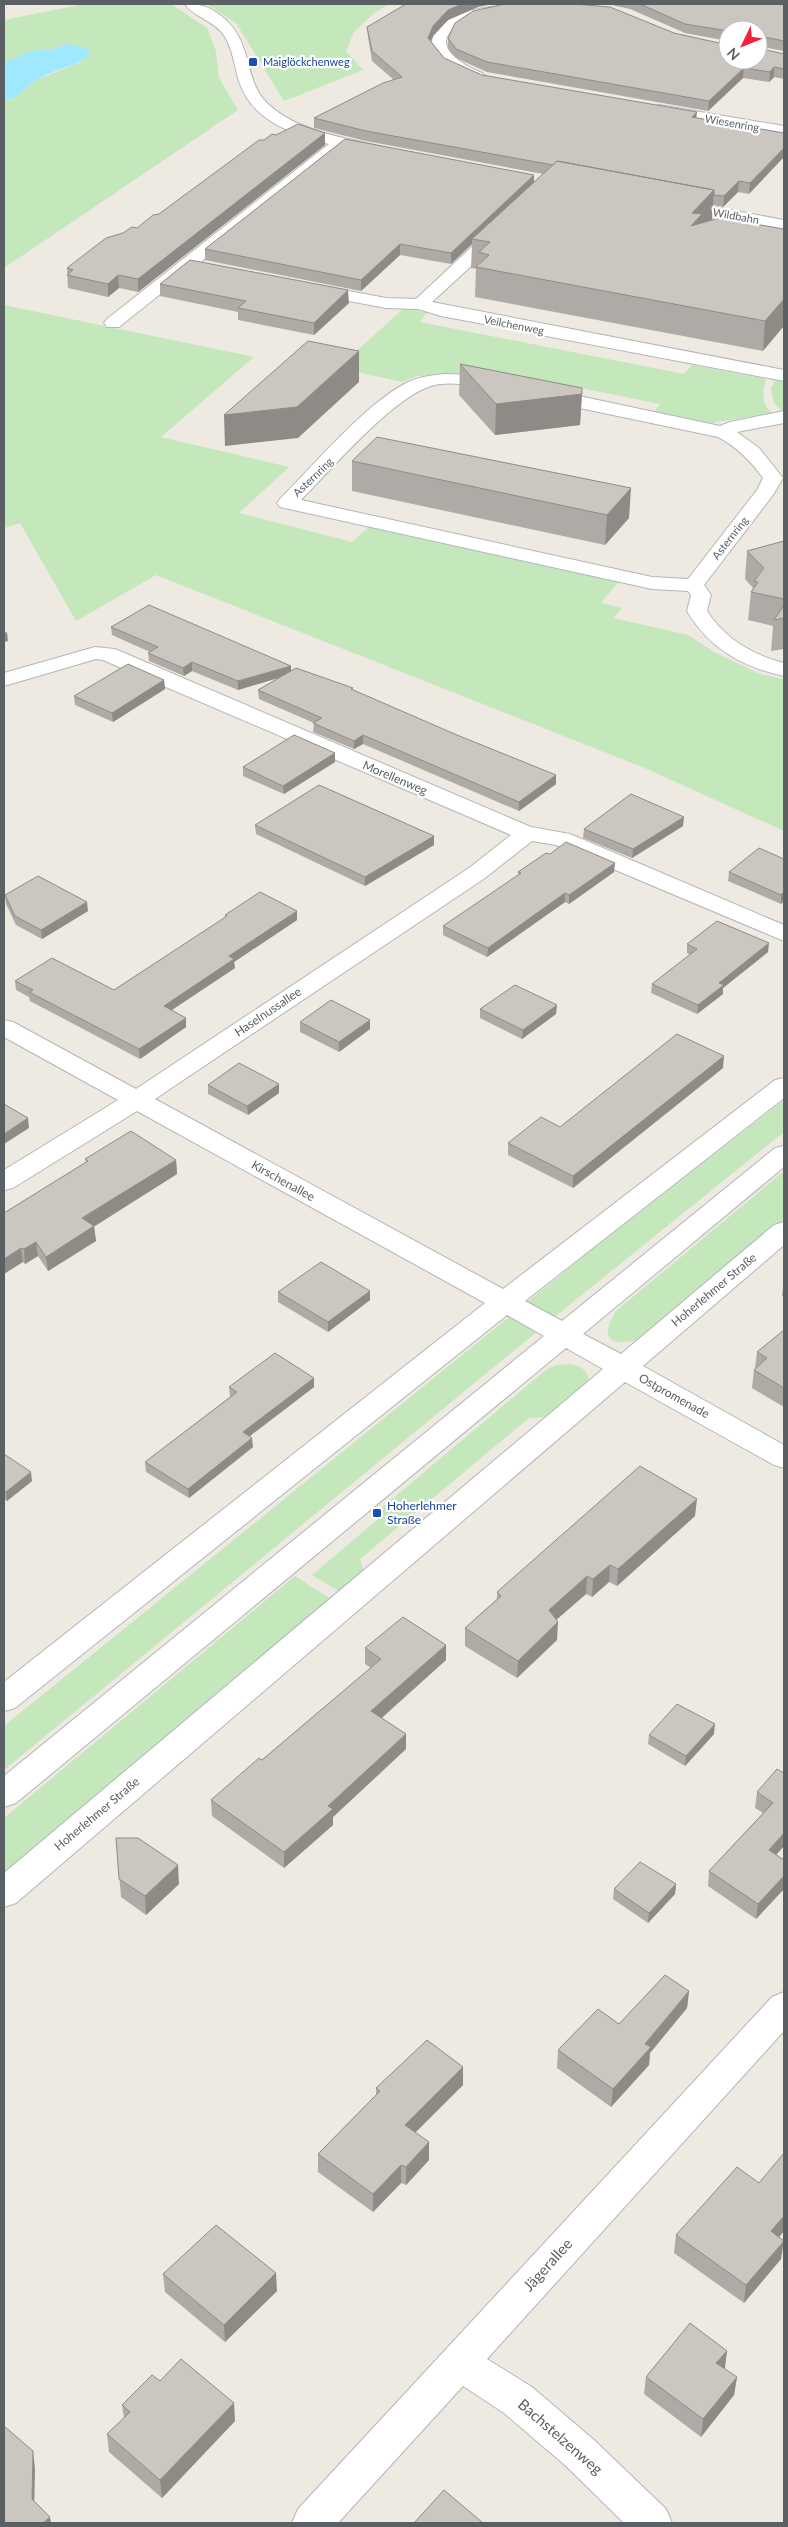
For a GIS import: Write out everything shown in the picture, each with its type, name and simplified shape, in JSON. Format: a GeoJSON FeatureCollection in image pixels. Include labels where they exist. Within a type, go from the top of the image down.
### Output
{"type":"FeatureCollection","features":[{"type":"Feature","properties":{"kind":"street"},"geometry":{"type":"LineString","coordinates":[[192,4],[226,27],[237,46],[245,81],[253,97],[266,110],[289,124],[341,142],[393,148],[312,120],[305,119],[289,124]]}},
{"type":"Feature","properties":{"kind":"street"},"geometry":{"type":"LineString","coordinates":[[490,80],[470,74],[450,63],[438,48],[440,38],[454,23],[475,14],[510,7]]}},
{"type":"Feature","properties":{"kind":"street","name":"Wiesenring"},"geometry":{"type":"LineString","coordinates":[[643,107],[784,132]]}},
{"type":"Feature","properties":{"kind":"street"},"geometry":{"type":"LineString","coordinates":[[113,323],[254,209],[341,142]]}},
{"type":"Feature","properties":{"kind":"street","name":"Wildbahn"},"geometry":{"type":"LineString","coordinates":[[736,204],[666,196],[784,225]]}},
{"type":"Feature","properties":{"kind":"street"},"geometry":{"type":"LineString","coordinates":[[292,284],[386,303],[420,304],[508,222]]}},
{"type":"Feature","properties":{"kind":"street"},"geometry":{"type":"LineString","coordinates":[[188,264],[206,268]]}},
{"type":"Feature","properties":{"kind":"street","name":"Veilchenweg"},"geometry":{"type":"LineString","coordinates":[[420,304],[441,311],[784,376]]}},
{"type":"Feature","properties":{"kind":"street","name":"Asternring"},"geometry":{"type":"LineString","coordinates":[[448,379],[479,381],[724,433],[738,439],[762,461],[773,478],[775,493],[694,584],[652,583],[287,502],[362,428],[404,393],[426,381],[448,379]]}},
{"type":"Feature","properties":{"kind":"street"},"geometry":{"type":"LineString","coordinates":[[724,433],[730,428],[784,417]]}},
{"type":"Feature","properties":{"kind":"street"},"geometry":{"type":"LineString","coordinates":[[694,584],[701,595],[696,612],[704,626],[726,647],[784,670]]}},
{"type":"Feature","properties":{"kind":"street","name":"Morellenweg"},"geometry":{"type":"LineString","coordinates":[[4,680],[95,653],[107,654],[526,832],[562,838],[784,934]]}},
{"type":"Feature","properties":{"kind":"street","name":"Haselnussallee"},"geometry":{"type":"LineString","coordinates":[[4,1182],[136,1100],[476,874],[517,843],[526,832]]}},
{"type":"Feature","properties":{"kind":"street","name":"Kirschenallee"},"geometry":{"type":"LineString","coordinates":[[4,1027],[563,1334]]}},
{"type":"Feature","properties":{"kind":"street"},"geometry":{"type":"LineString","coordinates":[[4,1698],[505,1302],[784,1086]]}},
{"type":"Feature","properties":{"kind":"street"},"geometry":{"type":"LineString","coordinates":[[4,1794],[784,1154]]}},
{"type":"Feature","properties":{"kind":"street","name":"Hoherlehmer Straße"},"geometry":{"type":"LineString","coordinates":[[4,1893],[784,1231]]}},
{"type":"Feature","properties":{"kind":"street","name":"Ostpromenade"},"geometry":{"type":"LineString","coordinates":[[563,1334],[784,1458]]}},
{"type":"Feature","properties":{"kind":"street","name":"Jägerallee"},"geometry":{"type":"LineString","coordinates":[[312,2523],[784,2007]]}},
{"type":"Feature","properties":{"kind":"street","name":"Bachstelzenweg"},"geometry":{"type":"LineString","coordinates":[[459,2362],[518,2400],[580,2453],[652,2523]]}},
{"type":"Feature","properties":{"kind":"green space"},"geometry":{"type":"Polygon","coordinates":[[[84,4],[171,4],[207,28],[216,51],[219,78],[238,110],[4,268],[4,101],[10,100],[37,80],[82,61],[68,44],[53,49],[31,51],[4,63],[4,20],[84,4]]]}},
{"type":"Feature","properties":{"kind":"green space"},"geometry":{"type":"Polygon","coordinates":[[[389,4],[374,13],[354,32],[346,51],[363,70],[284,101],[236,23],[208,5],[389,4]]]}},
{"type":"Feature","properties":{"kind":"green space"},"geometry":{"type":"Polygon","coordinates":[[[4,305],[254,357],[161,437],[289,467],[239,513],[352,542],[372,524],[621,579],[601,603],[622,608],[613,618],[688,635],[714,652],[760,674],[784,679],[784,831],[647,769],[156,575],[76,621],[20,523],[4,528],[4,305]]]}},
{"type":"Feature","properties":{"kind":"green space"},"geometry":{"type":"Polygon","coordinates":[[[403,309],[427,312],[420,322],[684,374],[692,365],[766,379],[763,398],[772,413],[705,424],[653,413],[660,404],[477,367],[465,375],[417,376],[402,382],[338,368],[403,309]]]}},
{"type":"Feature","properties":{"kind":"green space"},"geometry":{"type":"Polygon","coordinates":[[[777,378],[784,379],[784,411],[774,403],[771,388],[777,378]]]}},
{"type":"Feature","properties":{"kind":"green space"},"geometry":{"type":"Polygon","coordinates":[[[784,1100],[784,1132],[573,1302],[4,1770],[4,1726],[588,1253],[784,1100]]]}},
{"type":"Feature","properties":{"kind":"green space"},"geometry":{"type":"Polygon","coordinates":[[[784,1171],[784,1219],[642,1339],[623,1342],[611,1339],[608,1335],[608,1329],[616,1311],[784,1171]]]}},
{"type":"Feature","properties":{"kind":"green space"},"geometry":{"type":"Polygon","coordinates":[[[569,1364],[580,1367],[586,1372],[589,1379],[585,1387],[546,1417],[529,1418],[360,1559],[364,1572],[340,1592],[312,1575],[383,1515],[378,1511],[547,1369],[556,1365],[569,1364]]]}},
{"type":"Feature","properties":{"kind":"green space"},"geometry":{"type":"Polygon","coordinates":[[[295,1576],[332,1600],[4,1877],[4,1818],[295,1576]]]}},
{"type":"Feature","properties":{"kind":"water"},"geometry":{"type":"Polygon","coordinates":[[[68,44],[86,48],[91,54],[78,62],[44,76],[13,98],[4,101],[4,63],[31,51],[53,49],[68,44]]]}},
{"type":"Feature","properties":{"kind":"building"},"geometry":{"type":"Polygon","coordinates":[[[406,4],[462,4],[448,10],[433,26],[428,38],[444,58],[482,75],[697,112],[692,117],[784,133],[784,148],[750,183],[739,181],[724,196],[714,195],[714,190],[557,161],[553,165],[366,131],[314,118],[383,83],[402,77],[372,51],[367,27],[406,4]]]}},
{"type":"Feature","properties":{"kind":"building"},"geometry":{"type":"Polygon","coordinates":[[[505,4],[574,4],[610,7],[674,33],[718,43],[718,70],[742,70],[709,101],[487,62],[456,49],[448,38],[455,23],[473,11],[505,4]]]}},
{"type":"Feature","properties":{"kind":"building"},"geometry":{"type":"Polygon","coordinates":[[[640,4],[784,4],[784,41],[768,38],[768,20],[718,20],[718,29],[685,24],[640,4]]]}},
{"type":"Feature","properties":{"kind":"building"},"geometry":{"type":"Polygon","coordinates":[[[768,50],[784,54],[784,69],[774,67],[770,72],[757,70],[768,70],[768,50]]]}},
{"type":"Feature","properties":{"kind":"building"},"geometry":{"type":"Polygon","coordinates":[[[298,124],[325,133],[138,279],[118,275],[108,284],[67,275],[73,270],[67,268],[106,238],[123,233],[132,227],[137,228],[153,215],[159,214],[259,140],[264,140],[272,134],[276,135],[298,124]]]}},
{"type":"Feature","properties":{"kind":"building"},"geometry":{"type":"Polygon","coordinates":[[[345,139],[534,175],[451,253],[400,244],[361,280],[205,249],[345,139]]]}},
{"type":"Feature","properties":{"kind":"building"},"geometry":{"type":"Polygon","coordinates":[[[557,161],[714,190],[692,213],[702,214],[691,226],[719,218],[784,229],[784,299],[765,321],[476,267],[489,255],[479,252],[490,242],[472,239],[557,161]]]}},
{"type":"Feature","properties":{"kind":"building"},"geometry":{"type":"Polygon","coordinates":[[[190,260],[348,290],[314,323],[238,308],[246,301],[160,284],[190,260]]]}},
{"type":"Feature","properties":{"kind":"building"},"geometry":{"type":"Polygon","coordinates":[[[308,341],[359,351],[297,407],[224,415],[308,341]]]}},
{"type":"Feature","properties":{"kind":"building"},"geometry":{"type":"Polygon","coordinates":[[[460,364],[582,388],[582,394],[496,404],[460,364]]]}},
{"type":"Feature","properties":{"kind":"building"},"geometry":{"type":"Polygon","coordinates":[[[377,437],[631,488],[607,515],[352,461],[377,437]]]}},
{"type":"Feature","properties":{"kind":"building"},"geometry":{"type":"Polygon","coordinates":[[[784,541],[784,599],[751,592],[758,582],[754,581],[764,568],[747,551],[784,541]]]}},
{"type":"Feature","properties":{"kind":"building"},"geometry":{"type":"Polygon","coordinates":[[[149,605],[291,666],[238,681],[192,662],[183,668],[148,653],[158,647],[111,627],[149,605]]]}},
{"type":"Feature","properties":{"kind":"building"},"geometry":{"type":"Polygon","coordinates":[[[784,605],[784,618],[774,620],[784,605]]]}},
{"type":"Feature","properties":{"kind":"building"},"geometry":{"type":"Polygon","coordinates":[[[128,664],[164,680],[112,713],[74,696],[128,664]]]}},
{"type":"Feature","properties":{"kind":"building"},"geometry":{"type":"Polygon","coordinates":[[[296,668],[353,688],[351,689],[556,775],[519,802],[363,735],[354,741],[313,723],[322,718],[258,690],[296,668]]]}},
{"type":"Feature","properties":{"kind":"building"},"geometry":{"type":"Polygon","coordinates":[[[294,735],[335,753],[283,786],[243,767],[294,735]]]}},
{"type":"Feature","properties":{"kind":"building"},"geometry":{"type":"Polygon","coordinates":[[[319,785],[434,836],[365,877],[255,825],[319,785]]]}},
{"type":"Feature","properties":{"kind":"building"},"geometry":{"type":"Polygon","coordinates":[[[631,794],[684,817],[633,849],[584,829],[631,794]]]}},
{"type":"Feature","properties":{"kind":"building"},"geometry":{"type":"Polygon","coordinates":[[[566,842],[615,863],[569,895],[565,893],[488,948],[443,926],[521,873],[518,872],[546,853],[550,854],[566,842]]]}},
{"type":"Feature","properties":{"kind":"building"},"geometry":{"type":"Polygon","coordinates":[[[759,848],[784,859],[784,892],[781,895],[729,872],[759,848]]]}},
{"type":"Feature","properties":{"kind":"building"},"geometry":{"type":"Polygon","coordinates":[[[38,876],[87,902],[41,930],[15,916],[5,895],[38,876]]]}},
{"type":"Feature","properties":{"kind":"building"},"geometry":{"type":"Polygon","coordinates":[[[260,892],[297,911],[229,956],[234,959],[164,1006],[186,1018],[139,1049],[29,992],[33,990],[15,981],[52,958],[114,990],[227,916],[225,915],[260,892]]]}},
{"type":"Feature","properties":{"kind":"building"},"geometry":{"type":"Polygon","coordinates":[[[717,921],[769,943],[719,983],[724,985],[698,1005],[652,984],[697,949],[687,944],[717,921]]]}},
{"type":"Feature","properties":{"kind":"building"},"geometry":{"type":"Polygon","coordinates":[[[515,985],[557,1005],[523,1030],[480,1009],[515,985]]]}},
{"type":"Feature","properties":{"kind":"building"},"geometry":{"type":"Polygon","coordinates":[[[331,1000],[370,1020],[339,1042],[300,1022],[331,1000]]]}},
{"type":"Feature","properties":{"kind":"building"},"geometry":{"type":"Polygon","coordinates":[[[677,1034],[724,1056],[573,1176],[508,1143],[541,1117],[560,1127],[677,1034]]]}},
{"type":"Feature","properties":{"kind":"building"},"geometry":{"type":"Polygon","coordinates":[[[239,1063],[279,1084],[247,1106],[208,1085],[239,1063]]]}},
{"type":"Feature","properties":{"kind":"building"},"geometry":{"type":"Polygon","coordinates":[[[4,1104],[28,1118],[4,1134],[4,1104]]]}},
{"type":"Feature","properties":{"kind":"building"},"geometry":{"type":"Polygon","coordinates":[[[131,1131],[176,1160],[82,1218],[94,1226],[46,1257],[36,1242],[24,1249],[21,1248],[4,1259],[4,1213],[88,1161],[85,1159],[131,1131]]]}},
{"type":"Feature","properties":{"kind":"building"},"geometry":{"type":"Polygon","coordinates":[[[321,1262],[370,1291],[328,1322],[278,1292],[321,1262]]]}},
{"type":"Feature","properties":{"kind":"building"},"geometry":{"type":"Polygon","coordinates":[[[784,1330],[784,1388],[754,1370],[767,1358],[757,1352],[784,1330]]]}},
{"type":"Feature","properties":{"kind":"building"},"geometry":{"type":"Polygon","coordinates":[[[275,1353],[314,1378],[243,1432],[252,1438],[188,1489],[145,1462],[237,1392],[229,1387],[275,1353]]]}},
{"type":"Feature","properties":{"kind":"building"},"geometry":{"type":"Polygon","coordinates":[[[4,1454],[31,1472],[6,1492],[4,1490],[4,1454]]]}},
{"type":"Feature","properties":{"kind":"building"},"geometry":{"type":"Polygon","coordinates":[[[640,1466],[697,1499],[618,1569],[610,1565],[593,1579],[587,1576],[549,1610],[558,1622],[518,1661],[465,1628],[501,1596],[497,1592],[640,1466]]]}},
{"type":"Feature","properties":{"kind":"building"},"geometry":{"type":"Polygon","coordinates":[[[403,1617],[446,1645],[371,1711],[406,1734],[328,1806],[333,1809],[284,1852],[211,1800],[259,1758],[262,1760],[381,1659],[365,1648],[403,1617]]]}},
{"type":"Feature","properties":{"kind":"building"},"geometry":{"type":"Polygon","coordinates":[[[677,1704],[715,1724],[686,1756],[649,1735],[677,1704]]]}},
{"type":"Feature","properties":{"kind":"building"},"geometry":{"type":"Polygon","coordinates":[[[777,1769],[784,1773],[784,1833],[769,1850],[784,1860],[784,1876],[758,1904],[709,1871],[773,1803],[757,1792],[777,1769]]]}},
{"type":"Feature","properties":{"kind":"building"},"geometry":{"type":"Polygon","coordinates":[[[116,1838],[138,1838],[178,1865],[145,1896],[119,1879],[116,1838]]]}},
{"type":"Feature","properties":{"kind":"building"},"geometry":{"type":"Polygon","coordinates":[[[640,1862],[676,1884],[649,1913],[614,1889],[640,1862]]]}},
{"type":"Feature","properties":{"kind":"building"},"geometry":{"type":"Polygon","coordinates":[[[665,1975],[689,1991],[645,2044],[651,2047],[613,2089],[558,2050],[598,2009],[619,2024],[665,1975]]]}},
{"type":"Feature","properties":{"kind":"building"},"geometry":{"type":"Polygon","coordinates":[[[427,2040],[463,2067],[405,2125],[429,2142],[406,2167],[401,2165],[373,2194],[318,2154],[380,2091],[376,2088],[427,2040]]]}},
{"type":"Feature","properties":{"kind":"building"},"geometry":{"type":"Polygon","coordinates":[[[784,2153],[784,2216],[771,2231],[784,2241],[746,2285],[676,2235],[737,2167],[759,2183],[784,2153]]]}},
{"type":"Feature","properties":{"kind":"building"},"geometry":{"type":"Polygon","coordinates":[[[216,2225],[276,2273],[224,2325],[163,2274],[216,2225]]]}},
{"type":"Feature","properties":{"kind":"building"},"geometry":{"type":"Polygon","coordinates":[[[690,2323],[727,2351],[716,2363],[737,2377],[703,2419],[646,2377],[690,2323]]]}},
{"type":"Feature","properties":{"kind":"building"},"geometry":{"type":"Polygon","coordinates":[[[181,2359],[234,2403],[160,2480],[107,2434],[130,2412],[122,2405],[152,2375],[160,2381],[181,2359]]]}},
{"type":"Feature","properties":{"kind":"building"},"geometry":{"type":"Polygon","coordinates":[[[4,2426],[33,2451],[32,2499],[50,2517],[43,2523],[4,2523],[4,2426]]]}},
{"type":"Feature","properties":{"kind":"building"},"geometry":{"type":"Polygon","coordinates":[[[444,2490],[483,2523],[414,2523],[444,2490]]]}},
{"type":"Feature","properties":{"kind":"place","name":"Maiglöckchenweg"},"geometry":{"type":"Point","coordinates":[253,62]}},
{"type":"Feature","properties":{"kind":"place","name":"Hoherlehmer Straße"},"geometry":{"type":"Point","coordinates":[377,1513]}}]}
